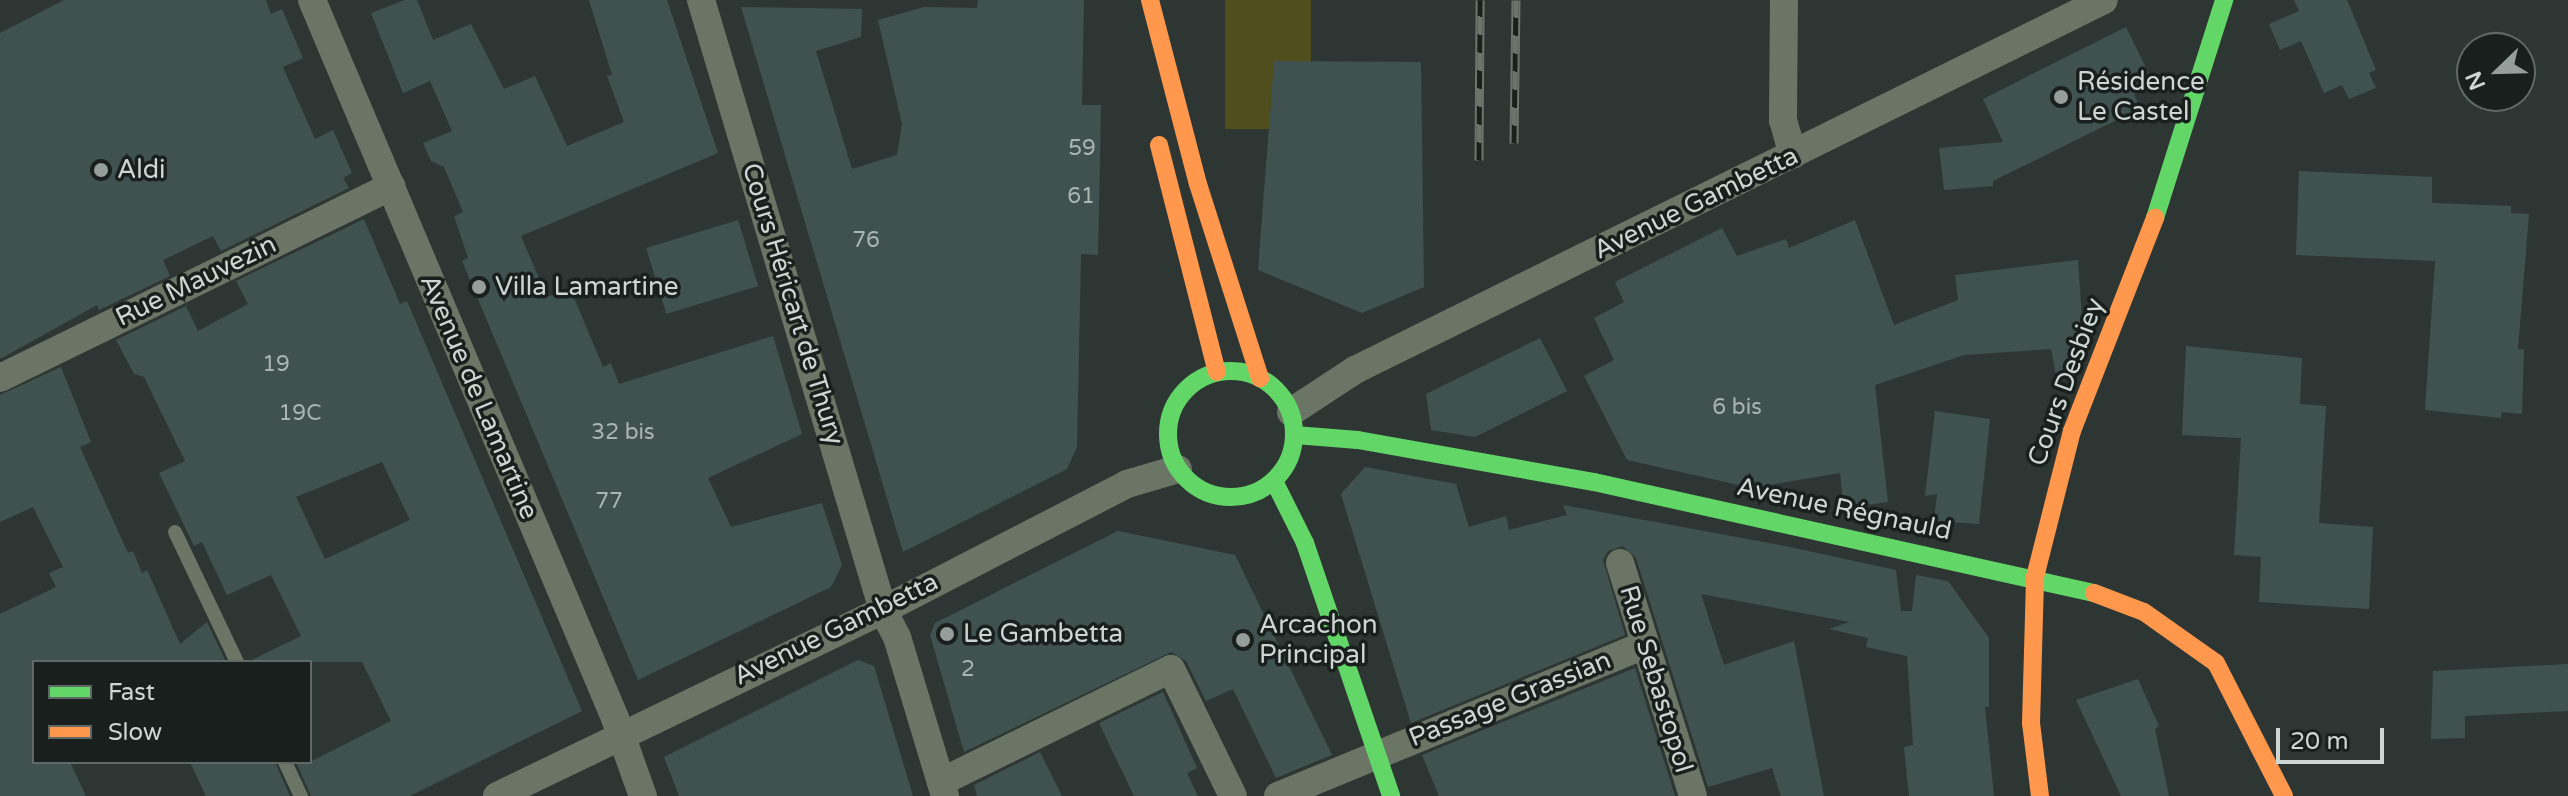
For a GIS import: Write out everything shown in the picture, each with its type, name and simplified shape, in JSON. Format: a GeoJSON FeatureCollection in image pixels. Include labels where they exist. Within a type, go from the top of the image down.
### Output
{"type":"FeatureCollection","features":[{"type":"Feature","properties":{"kind":"street","name":"Avenue de Lamartine"},"geometry":{"type":"LineString","coordinates":[[312,0],[621,735],[643,796]]}},
{"type":"Feature","properties":{"kind":"street","name":"Cours Héricart de Thury"},"geometry":{"type":"LineString","coordinates":[[701,0],[883,610],[897,637],[943,789]]}},
{"type":"Feature","properties":{"kind":"street"},"geometry":{"type":"LineString","coordinates":[[1135,22],[1138,0]]}},
{"type":"Feature","properties":{"kind":"street"},"geometry":{"type":"LineString","coordinates":[[1150,0],[1198,184],[1260,378],[1293,424],[1292,452],[1274,481],[1234,498],[1213,495],[1178,469],[1168,430],[1172,411],[1183,393],[1217,372],[1260,378]]}},
{"type":"Feature","properties":{"kind":"street"},"geometry":{"type":"LineString","coordinates":[[1784,0],[1783,120],[1793,155]]}},
{"type":"Feature","properties":{"kind":"street","name":"Avenue Gambetta"},"geometry":{"type":"LineString","coordinates":[[1293,424],[1355,370],[2104,0]]}},
{"type":"Feature","properties":{"kind":"street","name":"Cours Desbiey"},"geometry":{"type":"LineString","coordinates":[[2040,796],[2031,723],[2035,577],[2072,431],[2158,210],[2224,0]]}},
{"type":"Feature","properties":{"kind":"street"},"geometry":{"type":"LineString","coordinates":[[1156,130],[1210,329],[1217,372]]}},
{"type":"Feature","properties":{"kind":"street","name":"Rue Mauvezin"},"geometry":{"type":"LineString","coordinates":[[0,378],[392,186]]}},
{"type":"Feature","properties":{"kind":"street","name":"Avenue Régnauld"},"geometry":{"type":"LineString","coordinates":[[1293,424],[1358,440],[1594,482],[2072,584],[2144,612],[2216,663],[2284,796]]}},
{"type":"Feature","properties":{"kind":"street","name":"Avenue Gambetta"},"geometry":{"type":"LineString","coordinates":[[497,796],[883,610],[1127,484],[1178,469]]}},
{"type":"Feature","properties":{"kind":"street"},"geometry":{"type":"LineString","coordinates":[[1274,481],[1299,529],[1391,796]]}},
{"type":"Feature","properties":{"kind":"street","name":"Rue Sebastopol"},"geometry":{"type":"LineString","coordinates":[[1620,563],[1693,796]]}},
{"type":"Feature","properties":{"kind":"street","name":"Passage Grassian"},"geometry":{"type":"LineString","coordinates":[[1278,796],[1375,752],[1645,645]]}},
{"type":"Feature","properties":{"kind":"street"},"geometry":{"type":"LineString","coordinates":[[943,789],[1171,669],[1233,796]]}},
{"type":"Feature","properties":{"kind":"lane"},"geometry":{"type":"LineString","coordinates":[[175,532],[236,660]]}},
{"type":"Feature","properties":{"kind":"lane"},"geometry":{"type":"LineString","coordinates":[[286,764],[301,796]]}},
{"type":"Feature","properties":{"kind":"shaded area"},"geometry":{"type":"Polygon","coordinates":[[[1225,0],[1311,0],[1311,129],[1225,129],[1225,0]]]}},
{"type":"Feature","properties":{"kind":"building"},"geometry":{"type":"Polygon","coordinates":[[[64,0],[266,0],[271,14],[282,9],[303,58],[283,67],[315,139],[333,130],[352,173],[343,178],[349,188],[221,251],[213,236],[163,260],[170,276],[99,310],[97,305],[0,359],[0,33],[64,0]]]}},
{"type":"Feature","properties":{"kind":"building"},"geometry":{"type":"Polygon","coordinates":[[[405,0],[417,0],[433,40],[471,24],[504,89],[535,76],[567,146],[624,122],[607,76],[612,75],[589,0],[667,0],[718,153],[521,236],[547,297],[570,288],[603,367],[611,363],[619,384],[773,336],[802,434],[708,478],[731,527],[822,503],[842,565],[831,587],[638,680],[462,261],[468,258],[454,216],[463,212],[444,167],[431,161],[423,143],[452,131],[430,81],[403,93],[371,13],[405,0]]]}},
{"type":"Feature","properties":{"kind":"building"},"geometry":{"type":"Polygon","coordinates":[[[978,0],[1084,0],[1082,105],[1101,105],[1098,255],[1081,254],[1077,447],[1067,469],[903,552],[741,7],[862,9],[861,37],[816,51],[852,169],[897,155],[902,124],[878,20],[924,7],[977,8],[978,0]]]}},
{"type":"Feature","properties":{"kind":"building"},"geometry":{"type":"Polygon","coordinates":[[[2294,0],[2347,0],[2376,70],[2369,73],[2376,88],[2349,99],[2342,85],[2324,93],[2301,41],[2280,50],[2269,24],[2299,11],[2294,0]]]}},
{"type":"Feature","properties":{"kind":"building","name":"Résidence Le Castel"},"geometry":{"type":"Polygon","coordinates":[[[2126,27],[2154,84],[2134,95],[2141,108],[1993,181],[1993,186],[1944,190],[1939,148],[2003,142],[1983,99],[2126,27]]]}},
{"type":"Feature","properties":{"kind":"building"},"geometry":{"type":"Polygon","coordinates":[[[1274,61],[1421,62],[1424,287],[1362,313],[1258,270],[1274,61]]]}},
{"type":"Feature","properties":{"kind":"building"},"geometry":{"type":"Polygon","coordinates":[[[2299,171],[2432,177],[2432,203],[2511,206],[2511,213],[2529,214],[2518,349],[2524,349],[2522,414],[2502,412],[2501,418],[2425,410],[2435,261],[2296,255],[2299,171]]]}},
{"type":"Feature","properties":{"kind":"building"},"geometry":{"type":"Polygon","coordinates":[[[364,219],[400,304],[407,301],[582,711],[410,796],[311,796],[297,764],[312,764],[312,761],[391,721],[362,662],[252,660],[301,636],[271,575],[227,595],[202,542],[194,546],[159,473],[185,461],[144,377],[134,374],[116,340],[186,306],[198,331],[248,304],[236,281],[364,219]],[[382,462],[296,497],[325,559],[410,520],[382,462]]]}},
{"type":"Feature","properties":{"kind":"building"},"geometry":{"type":"Polygon","coordinates":[[[738,220],[758,286],[666,314],[646,248],[738,220]]]}},
{"type":"Feature","properties":{"kind":"building"},"geometry":{"type":"Polygon","coordinates":[[[1855,220],[1894,325],[1958,300],[1955,275],[2078,260],[2082,319],[2058,386],[2051,349],[1964,355],[1875,385],[1888,502],[1866,505],[1869,517],[1844,512],[1840,473],[1752,488],[1627,460],[1584,376],[1614,360],[1594,318],[1624,302],[1615,282],[1722,228],[1737,256],[1786,239],[1789,248],[1855,220]]]}},
{"type":"Feature","properties":{"kind":"building"},"geometry":{"type":"Polygon","coordinates":[[[1540,338],[1567,391],[1475,437],[1431,430],[1426,394],[1540,338]]]}},
{"type":"Feature","properties":{"kind":"building"},"geometry":{"type":"Polygon","coordinates":[[[2186,346],[2302,358],[2300,404],[2326,406],[2319,523],[2373,527],[2369,609],[2259,602],[2261,557],[2234,555],[2241,438],[2182,435],[2186,346]]]}},
{"type":"Feature","properties":{"kind":"building"},"geometry":{"type":"Polygon","coordinates":[[[61,367],[91,442],[80,447],[128,553],[133,551],[142,573],[147,570],[180,644],[207,622],[225,660],[32,660],[32,764],[71,764],[86,796],[0,796],[0,614],[56,587],[49,573],[63,567],[33,507],[0,522],[0,395],[61,367]]]}},
{"type":"Feature","properties":{"kind":"building"},"geometry":{"type":"Polygon","coordinates":[[[1935,411],[1990,419],[1979,524],[1934,521],[1937,494],[1925,496],[1935,411]]]}},
{"type":"Feature","properties":{"kind":"building"},"geometry":{"type":"Polygon","coordinates":[[[1365,467],[1456,484],[1469,527],[1506,516],[1509,530],[1567,515],[1563,505],[1785,546],[1896,570],[1901,611],[1912,611],[1916,575],[1948,581],[1989,638],[1989,707],[1985,707],[1994,796],[1909,796],[1904,747],[1913,745],[1907,656],[1866,647],[1868,638],[1829,629],[1850,622],[1701,594],[1724,665],[1794,641],[1824,796],[1781,796],[1772,768],[1708,787],[1636,558],[1623,546],[1608,551],[1603,560],[1625,635],[1411,723],[1341,494],[1365,467]]]}},
{"type":"Feature","properties":{"kind":"building"},"geometry":{"type":"Polygon","coordinates":[[[1118,531],[1235,555],[1332,755],[1276,778],[1233,689],[1206,701],[1186,661],[1171,652],[964,752],[930,635],[935,623],[1118,531]]]}},
{"type":"Feature","properties":{"kind":"building"},"geometry":{"type":"Polygon","coordinates":[[[858,660],[874,666],[913,796],[679,796],[664,757],[858,660]]]}},
{"type":"Feature","properties":{"kind":"building"},"geometry":{"type":"Polygon","coordinates":[[[2568,664],[2568,711],[2465,716],[2465,738],[2431,739],[2433,671],[2568,664]]]}},
{"type":"Feature","properties":{"kind":"building"},"geometry":{"type":"Polygon","coordinates":[[[1635,668],[1675,796],[1439,796],[1422,755],[1635,668]]]}},
{"type":"Feature","properties":{"kind":"building"},"geometry":{"type":"Polygon","coordinates":[[[2138,679],[2159,726],[2155,729],[2169,796],[2121,796],[2076,700],[2138,679]]]}},
{"type":"Feature","properties":{"kind":"building"},"geometry":{"type":"Polygon","coordinates":[[[1163,692],[1197,768],[1187,773],[1198,796],[1134,796],[1099,723],[1163,692]]]}},
{"type":"Feature","properties":{"kind":"building"},"geometry":{"type":"Polygon","coordinates":[[[1040,752],[1062,796],[977,796],[974,785],[1040,752]]]}},
{"type":"Feature","properties":{"kind":"building"},"geometry":{"type":"Polygon","coordinates":[[[191,764],[276,764],[290,796],[206,796],[191,764]]]}},
{"type":"Feature","properties":{"kind":"railway"},"geometry":{"type":"LineString","coordinates":[[1479,160],[1480,0]]}},
{"type":"Feature","properties":{"kind":"railway"},"geometry":{"type":"LineString","coordinates":[[1514,143],[1516,0]]}},
{"type":"Feature","properties":{"kind":"traffic: fast"},"geometry":{"type":"LineString","coordinates":[[2155,218],[2224,0]]}},
{"type":"Feature","properties":{"kind":"traffic: fast"},"geometry":{"type":"LineString","coordinates":[[1231,371],[1255,376],[1275,390],[1289,410],[1294,434],[1289,458],[1275,478],[1255,492],[1231,497],[1207,492],[1187,478],[1173,458],[1168,434],[1173,410],[1187,390],[1207,376],[1231,371]]}},
{"type":"Feature","properties":{"kind":"traffic: fast"},"geometry":{"type":"LineString","coordinates":[[1295,435],[1358,440],[1594,482],[2094,593]]}},
{"type":"Feature","properties":{"kind":"traffic: fast"},"geometry":{"type":"LineString","coordinates":[[1274,481],[1305,543],[1391,796]]}},
{"type":"Feature","properties":{"kind":"traffic: slow"},"geometry":{"type":"LineString","coordinates":[[1150,0],[1198,184],[1260,378]]}},
{"type":"Feature","properties":{"kind":"traffic: slow"},"geometry":{"type":"LineString","coordinates":[[1159,145],[1217,372]]}},
{"type":"Feature","properties":{"kind":"traffic: slow"},"geometry":{"type":"LineString","coordinates":[[2040,796],[2031,723],[2035,577],[2072,431],[2155,218]]}},
{"type":"Feature","properties":{"kind":"traffic: slow"},"geometry":{"type":"LineString","coordinates":[[2094,593],[2144,612],[2216,663],[2284,796]]}},
{"type":"Feature","properties":{"kind":"place","name":"Résidence Le Castel"},"geometry":{"type":"Point","coordinates":[2061,97]}},
{"type":"Feature","properties":{"kind":"place","name":"Aldi"},"geometry":{"type":"Point","coordinates":[101,170]}},
{"type":"Feature","properties":{"kind":"place","name":"Villa Lamartine"},"geometry":{"type":"Point","coordinates":[479,287]}},
{"type":"Feature","properties":{"kind":"place","name":"Le Gambetta"},"geometry":{"type":"Point","coordinates":[947,634]}},
{"type":"Feature","properties":{"kind":"place","name":"Arcachon Principal"},"geometry":{"type":"Point","coordinates":[1243,640]}}]}
